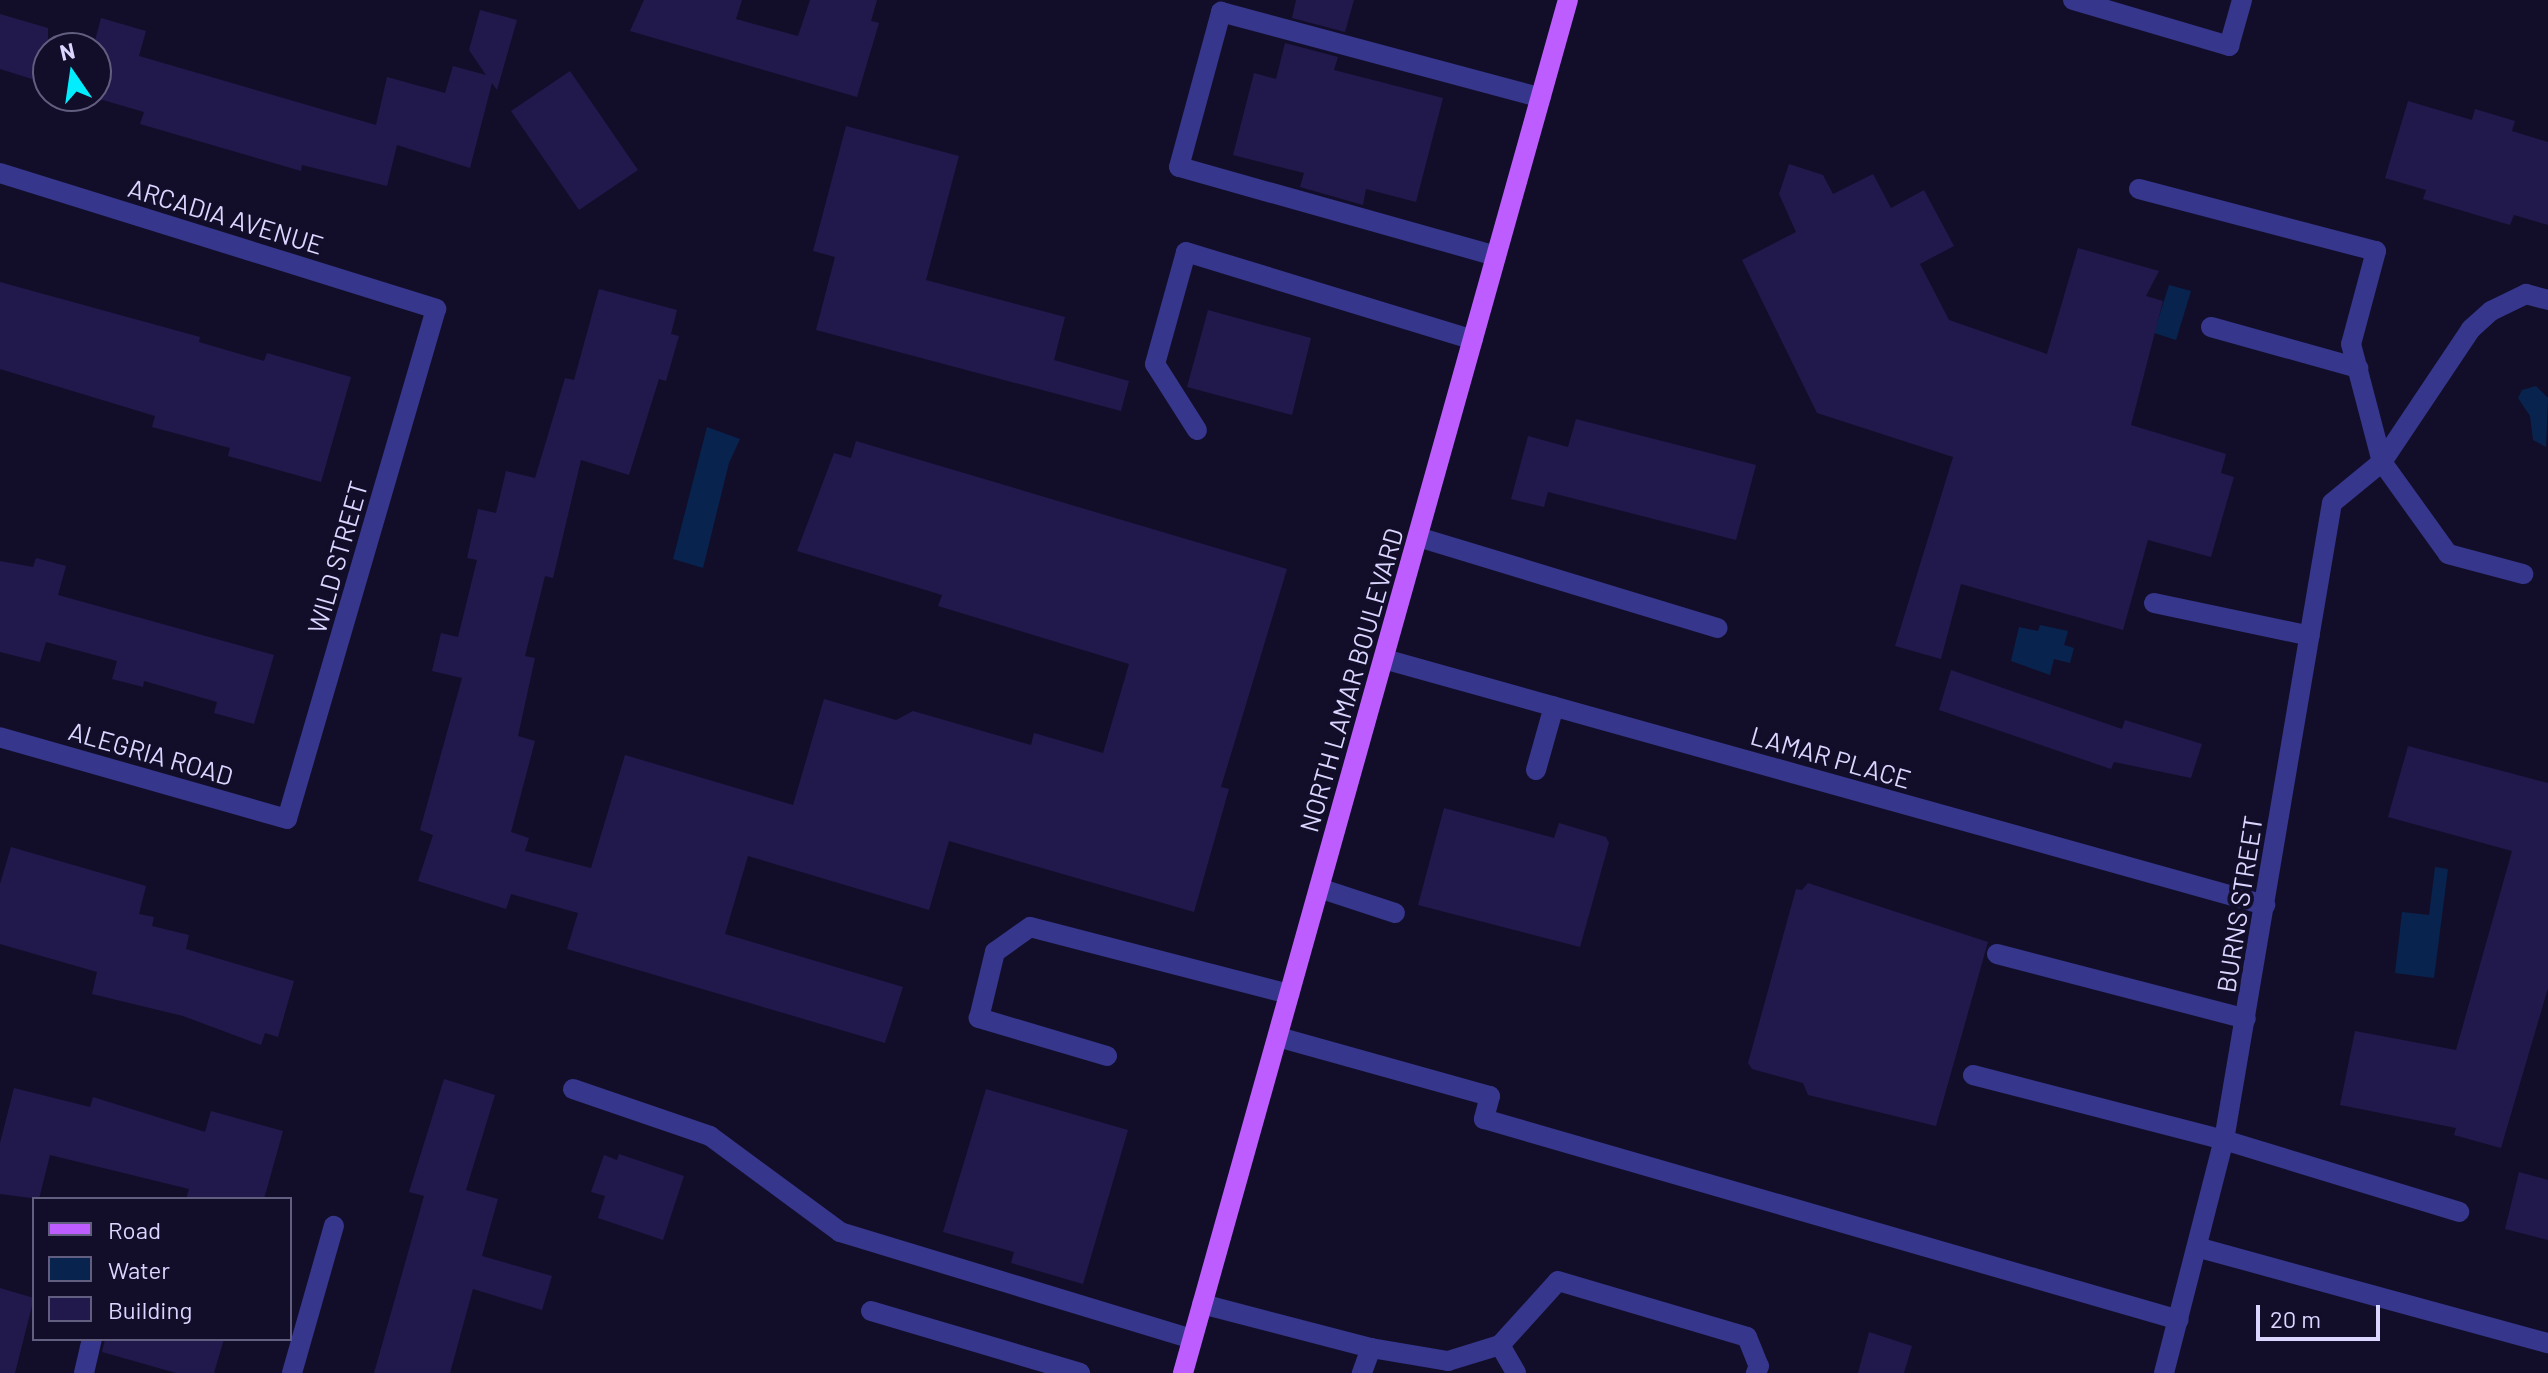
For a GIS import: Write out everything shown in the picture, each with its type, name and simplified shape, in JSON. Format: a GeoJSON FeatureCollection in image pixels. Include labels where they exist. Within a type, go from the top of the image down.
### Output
{"type":"FeatureCollection","features":[{"type":"Feature","properties":{"kind":"main road","name":"NORTH LAMAR BOULEVARD"},"geometry":{"type":"LineString","coordinates":[[1183,1373],[1568,0]]}},
{"type":"Feature","properties":{"kind":"street"},"geometry":{"type":"LineString","coordinates":[[2073,0],[2229,46],[2242,0]]}},
{"type":"Feature","properties":{"kind":"street"},"geometry":{"type":"LineString","coordinates":[[1496,256],[1179,167],[1221,12],[1541,98]]}},
{"type":"Feature","properties":{"kind":"street","name":"ARCADIA AVENUE"},"geometry":{"type":"LineString","coordinates":[[0,173],[436,309]]}},
{"type":"Feature","properties":{"kind":"street"},"geometry":{"type":"LineString","coordinates":[[2139,189],[2376,251],[2351,344],[2382,462],[2448,554],[2523,574]]}},
{"type":"Feature","properties":{"kind":"street"},"geometry":{"type":"LineString","coordinates":[[1197,430],[1155,364],[1186,252],[1473,340]]}},
{"type":"Feature","properties":{"kind":"street","name":"BURNS STREET"},"geometry":{"type":"LineString","coordinates":[[2164,1373],[2200,1248],[2224,1140],[2332,503],[2382,462],[2471,329],[2491,311],[2526,294],[2548,300]]}},
{"type":"Feature","properties":{"kind":"street","name":"WILD STREET"},"geometry":{"type":"LineString","coordinates":[[287,819],[436,309]]}},
{"type":"Feature","properties":{"kind":"street"},"geometry":{"type":"LineString","coordinates":[[2211,327],[2358,368]]}},
{"type":"Feature","properties":{"kind":"street"},"geometry":{"type":"LineString","coordinates":[[1418,537],[1718,628]]}},
{"type":"Feature","properties":{"kind":"street"},"geometry":{"type":"LineString","coordinates":[[2154,603],[2310,636]]}},
{"type":"Feature","properties":{"kind":"street","name":"LAMAR PLACE"},"geometry":{"type":"LineString","coordinates":[[1384,659],[2265,905]]}},
{"type":"Feature","properties":{"kind":"street"},"geometry":{"type":"LineString","coordinates":[[1536,770],[1554,706]]}},
{"type":"Feature","properties":{"kind":"street","name":"ALEGRIA ROAD"},"geometry":{"type":"LineString","coordinates":[[0,737],[287,819]]}},
{"type":"Feature","properties":{"kind":"street"},"geometry":{"type":"LineString","coordinates":[[1319,888],[1395,913]]}},
{"type":"Feature","properties":{"kind":"street"},"geometry":{"type":"LineString","coordinates":[[1107,1056],[979,1018],[995,952],[1030,927],[1290,994]]}},
{"type":"Feature","properties":{"kind":"street"},"geometry":{"type":"LineString","coordinates":[[1997,954],[2246,1019]]}},
{"type":"Feature","properties":{"kind":"street"},"geometry":{"type":"LineString","coordinates":[[1278,1037],[1490,1096],[1484,1119],[2179,1320]]}},
{"type":"Feature","properties":{"kind":"street"},"geometry":{"type":"LineString","coordinates":[[1973,1075],[2224,1140],[2459,1212]]}},
{"type":"Feature","properties":{"kind":"street"},"geometry":{"type":"LineString","coordinates":[[573,1089],[710,1136],[840,1232],[1192,1339]]}},
{"type":"Feature","properties":{"kind":"street"},"geometry":{"type":"LineString","coordinates":[[292,1373],[334,1226]]}},
{"type":"Feature","properties":{"kind":"street"},"geometry":{"type":"LineString","coordinates":[[2200,1248],[2548,1343]]}},
{"type":"Feature","properties":{"kind":"street"},"geometry":{"type":"LineString","coordinates":[[1202,1304],[1371,1348],[1448,1361],[1500,1345],[1558,1281],[1747,1337],[1759,1366],[1756,1373]]}},
{"type":"Feature","properties":{"kind":"street"},"geometry":{"type":"LineString","coordinates":[[871,1311],[1080,1373]]}},
{"type":"Feature","properties":{"kind":"street"},"geometry":{"type":"LineString","coordinates":[[84,1373],[92,1341]]}},
{"type":"Feature","properties":{"kind":"street"},"geometry":{"type":"LineString","coordinates":[[1500,1345],[1516,1373]]}},
{"type":"Feature","properties":{"kind":"street"},"geometry":{"type":"LineString","coordinates":[[1362,1373],[1371,1348]]}},
{"type":"Feature","properties":{"kind":"water"},"geometry":{"type":"Polygon","coordinates":[[[2169,285],[2191,291],[2176,340],[2154,333],[2169,285]]]}},
{"type":"Feature","properties":{"kind":"water"},"geometry":{"type":"Polygon","coordinates":[[[2536,386],[2548,398],[2546,447],[2533,440],[2530,416],[2518,398],[2522,390],[2536,386]]]}},
{"type":"Feature","properties":{"kind":"water"},"geometry":{"type":"Polygon","coordinates":[[[707,427],[740,439],[729,463],[703,568],[673,559],[707,427]]]}},
{"type":"Feature","properties":{"kind":"water"},"geometry":{"type":"Polygon","coordinates":[[[2040,625],[2068,631],[2064,645],[2074,648],[2070,663],[2054,659],[2050,675],[2011,661],[2019,627],[2038,631],[2040,625]]]}},
{"type":"Feature","properties":{"kind":"water"},"geometry":{"type":"Polygon","coordinates":[[[2435,867],[2448,869],[2434,978],[2395,973],[2402,912],[2429,915],[2435,867]]]}},
{"type":"Feature","properties":{"kind":"building"},"geometry":{"type":"Polygon","coordinates":[[[644,0],[742,0],[736,19],[798,36],[810,0],[877,0],[871,21],[879,23],[857,97],[630,31],[644,0]]]}},
{"type":"Feature","properties":{"kind":"building"},"geometry":{"type":"Polygon","coordinates":[[[1296,0],[1354,0],[1345,32],[1292,18],[1296,0]]]}},
{"type":"Feature","properties":{"kind":"building"},"geometry":{"type":"Polygon","coordinates":[[[480,10],[517,20],[497,90],[492,83],[470,168],[397,145],[387,186],[302,165],[301,171],[140,124],[144,112],[112,103],[112,32],[97,32],[101,18],[146,31],[139,56],[376,125],[387,77],[445,93],[453,66],[486,75],[469,50],[480,10]]]}},
{"type":"Feature","properties":{"kind":"building"},"geometry":{"type":"Polygon","coordinates":[[[0,14],[48,28],[48,32],[32,32],[32,79],[0,69],[0,14]]]}},
{"type":"Feature","properties":{"kind":"building"},"geometry":{"type":"Polygon","coordinates":[[[1285,43],[1338,57],[1334,70],[1443,98],[1416,202],[1366,189],[1363,205],[1300,187],[1304,173],[1233,155],[1254,73],[1276,79],[1285,43]]]}},
{"type":"Feature","properties":{"kind":"building"},"geometry":{"type":"Polygon","coordinates":[[[570,71],[638,170],[579,210],[511,111],[570,71]]]}},
{"type":"Feature","properties":{"kind":"building"},"geometry":{"type":"Polygon","coordinates":[[[2408,101],[2472,120],[2475,109],[2515,121],[2512,131],[2548,142],[2548,225],[2514,215],[2510,225],[2423,199],[2426,190],[2385,178],[2408,101]]]}},
{"type":"Feature","properties":{"kind":"building"},"geometry":{"type":"Polygon","coordinates":[[[846,126],[959,156],[926,280],[1065,317],[1054,360],[1129,381],[1121,411],[816,330],[835,257],[813,251],[846,126]]]}},
{"type":"Feature","properties":{"kind":"building"},"geometry":{"type":"Polygon","coordinates":[[[1789,164],[1823,175],[1833,194],[1873,174],[1891,208],[1924,190],[1954,246],[1920,264],[1949,320],[2047,354],[2078,248],[2159,271],[2146,296],[2163,301],[2131,425],[2226,454],[2221,473],[2234,477],[2211,557],[2148,540],[2123,630],[1961,584],[1941,659],[1895,646],[1953,457],[1817,413],[1742,260],[1796,232],[1779,194],[1789,164]]]}},
{"type":"Feature","properties":{"kind":"building"},"geometry":{"type":"Polygon","coordinates":[[[0,282],[200,337],[199,342],[264,361],[267,353],[351,377],[321,482],[228,456],[230,448],[152,427],[155,416],[0,369],[0,282]]]}},
{"type":"Feature","properties":{"kind":"building"},"geometry":{"type":"Polygon","coordinates":[[[599,289],[677,310],[671,334],[679,336],[666,381],[659,379],[629,475],[581,460],[553,578],[545,576],[525,656],[535,658],[518,736],[535,741],[511,832],[529,838],[525,851],[591,868],[625,755],[793,805],[824,699],[896,720],[913,711],[1031,745],[1034,733],[1103,753],[1129,664],[938,606],[942,595],[797,551],[834,453],[851,458],[856,441],[1287,569],[1221,787],[1229,789],[1194,912],[949,841],[929,910],[748,856],[725,934],[903,987],[885,1043],[567,949],[578,913],[511,894],[506,909],[418,881],[433,835],[420,830],[462,678],[432,671],[441,633],[458,637],[477,560],[467,558],[478,509],[496,513],[506,471],[535,478],[565,378],[574,380],[599,289]]]}},
{"type":"Feature","properties":{"kind":"building"},"geometry":{"type":"Polygon","coordinates":[[[1208,310],[1311,338],[1292,415],[1187,387],[1208,310]]]}},
{"type":"Feature","properties":{"kind":"building"},"geometry":{"type":"Polygon","coordinates":[[[1576,419],[1756,465],[1736,540],[1548,492],[1544,507],[1511,499],[1528,436],[1568,447],[1576,419]]]}},
{"type":"Feature","properties":{"kind":"building"},"geometry":{"type":"Polygon","coordinates":[[[36,558],[66,566],[58,595],[274,655],[254,724],[214,713],[217,702],[144,681],[143,687],[112,679],[117,661],[46,642],[40,662],[0,652],[0,561],[33,567],[36,558]]]}},
{"type":"Feature","properties":{"kind":"building"},"geometry":{"type":"Polygon","coordinates":[[[1951,670],[2122,729],[2125,720],[2202,744],[2191,778],[2114,762],[2111,769],[1939,710],[1951,670]]]}},
{"type":"Feature","properties":{"kind":"building"},"geometry":{"type":"Polygon","coordinates":[[[2408,746],[2548,783],[2548,988],[2501,1148],[2454,1135],[2456,1128],[2340,1105],[2355,1031],[2456,1050],[2512,851],[2388,817],[2408,746]]]}},
{"type":"Feature","properties":{"kind":"building"},"geometry":{"type":"Polygon","coordinates":[[[1444,808],[1554,838],[1559,823],[1606,837],[1609,843],[1580,947],[1418,905],[1444,808]]]}},
{"type":"Feature","properties":{"kind":"building"},"geometry":{"type":"Polygon","coordinates":[[[11,847],[146,886],[139,914],[154,917],[152,926],[189,935],[186,949],[294,981],[278,1037],[265,1033],[261,1045],[183,1016],[92,994],[97,972],[0,944],[0,884],[11,847]]]}},
{"type":"Feature","properties":{"kind":"building"},"geometry":{"type":"Polygon","coordinates":[[[1808,883],[1988,942],[1936,1126],[1808,1095],[1803,1083],[1752,1069],[1748,1063],[1796,889],[1802,890],[1808,883]]]}},
{"type":"Feature","properties":{"kind":"building"},"geometry":{"type":"Polygon","coordinates":[[[444,1079],[495,1095],[466,1190],[498,1199],[482,1256],[552,1276],[542,1310],[473,1289],[450,1373],[374,1373],[424,1196],[409,1192],[444,1079]]]}},
{"type":"Feature","properties":{"kind":"building"},"geometry":{"type":"Polygon","coordinates":[[[14,1088],[90,1107],[93,1097],[205,1132],[211,1111],[283,1131],[265,1197],[187,1197],[189,1189],[50,1155],[40,1197],[0,1194],[0,1143],[14,1088]]]}},
{"type":"Feature","properties":{"kind":"building"},"geometry":{"type":"Polygon","coordinates":[[[986,1089],[1128,1130],[1083,1284],[1011,1263],[1014,1252],[943,1232],[986,1089]]]}},
{"type":"Feature","properties":{"kind":"building"},"geometry":{"type":"Polygon","coordinates":[[[619,1154],[684,1176],[663,1240],[598,1218],[605,1196],[591,1192],[604,1155],[617,1160],[619,1154]]]}},
{"type":"Feature","properties":{"kind":"building"},"geometry":{"type":"Polygon","coordinates":[[[2519,1172],[2548,1180],[2548,1240],[2505,1229],[2519,1172]]]}},
{"type":"Feature","properties":{"kind":"building"},"geometry":{"type":"Polygon","coordinates":[[[0,1288],[32,1297],[32,1306],[15,1373],[0,1373],[0,1288]]]}},
{"type":"Feature","properties":{"kind":"building"},"geometry":{"type":"Polygon","coordinates":[[[1869,1332],[1912,1346],[1904,1373],[1858,1373],[1869,1332]]]}},
{"type":"Feature","properties":{"kind":"building"},"geometry":{"type":"Polygon","coordinates":[[[105,1341],[223,1341],[214,1373],[176,1373],[102,1352],[105,1341]]]}}]}
